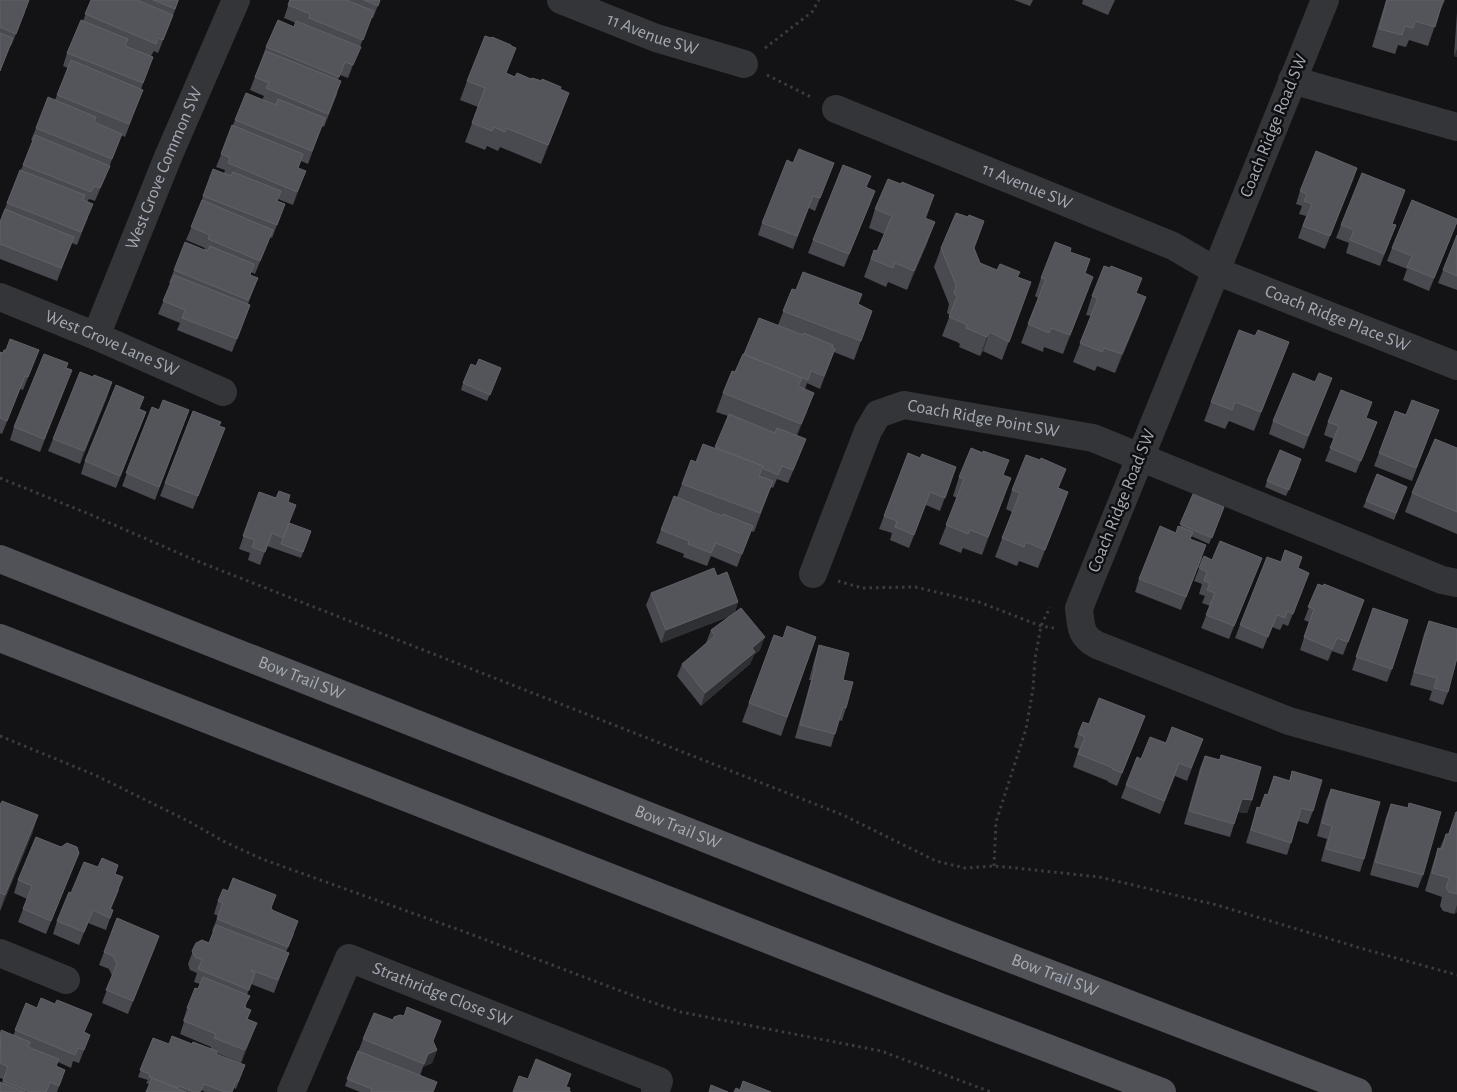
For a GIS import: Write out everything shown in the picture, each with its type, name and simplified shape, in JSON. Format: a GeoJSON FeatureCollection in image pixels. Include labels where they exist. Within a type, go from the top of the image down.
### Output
{"type":"FeatureCollection","features":[{"type":"Feature","properties":{"kind":"main road","name":"Bow Trail SW"},"geometry":{"type":"LineString","coordinates":[[0,559],[936,930],[1358,1092]]}},
{"type":"Feature","properties":{"kind":"main road"},"geometry":{"type":"LineString","coordinates":[[0,638],[912,996],[1162,1092]]}},
{"type":"Feature","properties":{"kind":"street","name":"West Grove Common SW"},"geometry":{"type":"LineString","coordinates":[[96,336],[168,157],[236,0]]}},
{"type":"Feature","properties":{"kind":"street","name":"11 Avenue SW"},"geometry":{"type":"LineString","coordinates":[[561,0],[656,38],[744,64]]}},
{"type":"Feature","properties":{"kind":"street","name":"Coach Ridge Road SW"},"geometry":{"type":"LineString","coordinates":[[1325,0],[1079,608],[1082,631],[1087,640],[1289,720],[1457,768]]}},
{"type":"Feature","properties":{"kind":"street"},"geometry":{"type":"LineString","coordinates":[[1292,80],[1457,128]]}},
{"type":"Feature","properties":{"kind":"street","name":"11 Avenue SW"},"geometry":{"type":"LineString","coordinates":[[836,109],[1173,246],[1216,271]]}},
{"type":"Feature","properties":{"kind":"street","name":"Coach Ridge Place SW"},"geometry":{"type":"LineString","coordinates":[[1216,271],[1457,366]]}},
{"type":"Feature","properties":{"kind":"street","name":"West Grove Lane SW"},"geometry":{"type":"LineString","coordinates":[[0,297],[96,336],[223,392]]}},
{"type":"Feature","properties":{"kind":"street","name":"Coach Ridge Point SW"},"geometry":{"type":"LineString","coordinates":[[813,574],[868,432],[878,414],[904,405],[1093,438],[1442,580],[1457,583]]}},
{"type":"Feature","properties":{"kind":"street"},"geometry":{"type":"LineString","coordinates":[[1,956],[66,980]]}},
{"type":"Feature","properties":{"kind":"street","name":"Strathridge Close SW"},"geometry":{"type":"LineString","coordinates":[[291,1092],[349,958],[659,1081],[655,1092]]}},
{"type":"Feature","properties":{"kind":"path"},"geometry":{"type":"LineString","coordinates":[[819,0],[812,12],[744,64],[836,109]]}},
{"type":"Feature","properties":{"kind":"path"},"geometry":{"type":"LineString","coordinates":[[0,478],[197,561],[843,815],[936,861],[964,868],[1009,867],[1099,877],[1217,905],[1457,975]]}},
{"type":"Feature","properties":{"kind":"path"},"geometry":{"type":"LineString","coordinates":[[813,574],[862,588],[915,587],[952,595],[979,602],[1041,626]]}},
{"type":"Feature","properties":{"kind":"path"},"geometry":{"type":"LineString","coordinates":[[0,736],[95,775],[262,859],[642,999],[681,1012],[881,1052],[991,1092]]}},
{"type":"Feature","properties":{"kind":"building"},"geometry":{"type":"Polygon","coordinates":[[[0,0],[29,0],[16,34],[0,27],[0,0]]]}},
{"type":"Feature","properties":{"kind":"building"},"geometry":{"type":"Polygon","coordinates":[[[91,0],[137,0],[173,15],[163,40],[158,38],[156,44],[85,14],[91,0]]]}},
{"type":"Feature","properties":{"kind":"building"},"geometry":{"type":"Polygon","coordinates":[[[153,0],[178,0],[175,9],[153,0]]]}},
{"type":"Feature","properties":{"kind":"building"},"geometry":{"type":"Polygon","coordinates":[[[290,0],[346,0],[374,11],[363,40],[309,18],[310,14],[288,5],[290,0]]]}},
{"type":"Feature","properties":{"kind":"building"},"geometry":{"type":"Polygon","coordinates":[[[364,0],[380,0],[378,6],[364,0]]]}},
{"type":"Feature","properties":{"kind":"building"},"geometry":{"type":"Polygon","coordinates":[[[1387,0],[1443,0],[1435,27],[1415,21],[1413,28],[1405,26],[1402,35],[1379,29],[1387,0]]]}},
{"type":"Feature","properties":{"kind":"building"},"geometry":{"type":"Polygon","coordinates":[[[81,20],[128,39],[125,46],[153,57],[143,83],[67,53],[81,20]]]}},
{"type":"Feature","properties":{"kind":"building"},"geometry":{"type":"Polygon","coordinates":[[[278,20],[294,27],[296,21],[361,47],[353,65],[345,62],[339,77],[266,47],[278,20]]]}},
{"type":"Feature","properties":{"kind":"building"},"geometry":{"type":"Polygon","coordinates":[[[0,33],[13,38],[0,71],[0,33]]]}},
{"type":"Feature","properties":{"kind":"building"},"geometry":{"type":"Polygon","coordinates":[[[485,36],[492,37],[516,48],[506,73],[515,77],[517,73],[531,79],[542,81],[542,79],[561,87],[560,89],[569,93],[548,145],[506,128],[505,132],[494,127],[492,131],[472,123],[485,88],[467,81],[485,36]]]}},
{"type":"Feature","properties":{"kind":"building"},"geometry":{"type":"Polygon","coordinates":[[[266,51],[341,81],[328,114],[266,88],[269,83],[255,77],[266,51]]]}},
{"type":"Feature","properties":{"kind":"building"},"geometry":{"type":"Polygon","coordinates":[[[71,60],[143,90],[129,124],[57,95],[71,60]]]}},
{"type":"Feature","properties":{"kind":"building"},"geometry":{"type":"Polygon","coordinates":[[[246,93],[276,105],[278,99],[325,118],[312,151],[235,120],[246,93]]]}},
{"type":"Feature","properties":{"kind":"building"},"geometry":{"type":"Polygon","coordinates":[[[48,97],[96,117],[94,122],[122,134],[112,159],[36,128],[48,97]]]}},
{"type":"Feature","properties":{"kind":"building"},"geometry":{"type":"Polygon","coordinates":[[[232,125],[303,154],[298,168],[306,171],[297,192],[228,163],[230,158],[221,154],[232,125]]]}},
{"type":"Feature","properties":{"kind":"building"},"geometry":{"type":"Polygon","coordinates":[[[35,135],[110,166],[100,188],[94,186],[91,192],[23,165],[35,135]]]}},
{"type":"Feature","properties":{"kind":"building"},"geometry":{"type":"Polygon","coordinates":[[[799,149],[834,163],[820,198],[813,196],[797,236],[762,223],[787,160],[793,163],[799,149]]]}},
{"type":"Feature","properties":{"kind":"building"},"geometry":{"type":"Polygon","coordinates":[[[1316,151],[1357,168],[1330,236],[1303,226],[1312,204],[1304,201],[1307,194],[1300,191],[1316,151]]]}},
{"type":"Feature","properties":{"kind":"building"},"geometry":{"type":"Polygon","coordinates":[[[843,165],[871,176],[866,187],[875,191],[849,254],[813,240],[843,165]]]}},
{"type":"Feature","properties":{"kind":"building"},"geometry":{"type":"Polygon","coordinates":[[[213,169],[231,176],[233,172],[281,191],[277,201],[285,204],[277,225],[203,196],[213,169]]]}},
{"type":"Feature","properties":{"kind":"building"},"geometry":{"type":"Polygon","coordinates":[[[20,170],[85,195],[83,200],[93,204],[81,232],[7,203],[20,170]]]}},
{"type":"Feature","properties":{"kind":"building"},"geometry":{"type":"Polygon","coordinates":[[[1362,173],[1405,190],[1392,224],[1396,225],[1384,254],[1350,240],[1354,230],[1341,225],[1362,173]]]}},
{"type":"Feature","properties":{"kind":"building"},"geometry":{"type":"Polygon","coordinates":[[[888,179],[901,184],[902,182],[934,195],[925,218],[935,222],[914,271],[895,263],[893,268],[871,259],[874,250],[877,251],[892,216],[875,209],[888,179]]]}},
{"type":"Feature","properties":{"kind":"building"},"geometry":{"type":"Polygon","coordinates":[[[202,200],[273,230],[260,261],[208,239],[210,235],[191,227],[202,200]]]}},
{"type":"Feature","properties":{"kind":"building"},"geometry":{"type":"Polygon","coordinates":[[[1412,200],[1457,219],[1434,278],[1407,267],[1412,256],[1392,248],[1412,200]]]}},
{"type":"Feature","properties":{"kind":"building"},"geometry":{"type":"Polygon","coordinates":[[[5,209],[74,237],[61,268],[0,244],[0,222],[5,209]]]}},
{"type":"Feature","properties":{"kind":"building"},"geometry":{"type":"Polygon","coordinates":[[[956,213],[968,217],[969,215],[984,221],[974,248],[980,263],[997,270],[1000,264],[1020,272],[1017,277],[1031,282],[1009,342],[990,332],[987,337],[966,328],[967,325],[949,317],[957,296],[954,294],[956,285],[941,248],[956,213]]]}},
{"type":"Feature","properties":{"kind":"building"},"geometry":{"type":"Polygon","coordinates":[[[1457,235],[1457,276],[1443,270],[1457,235]]]}},
{"type":"Feature","properties":{"kind":"building"},"geometry":{"type":"Polygon","coordinates":[[[185,242],[207,251],[210,246],[254,264],[250,275],[258,278],[248,300],[174,270],[185,242]]]}},
{"type":"Feature","properties":{"kind":"building"},"geometry":{"type":"Polygon","coordinates":[[[1055,242],[1071,248],[1070,252],[1090,259],[1085,273],[1093,277],[1070,335],[1051,328],[1049,333],[1028,324],[1046,279],[1041,278],[1055,242]]]}},
{"type":"Feature","properties":{"kind":"building"},"geometry":{"type":"Polygon","coordinates":[[[1104,266],[1110,268],[1111,266],[1142,278],[1136,293],[1146,297],[1122,354],[1104,348],[1102,352],[1080,343],[1098,298],[1092,296],[1104,266]]]}},
{"type":"Feature","properties":{"kind":"building"},"geometry":{"type":"Polygon","coordinates":[[[803,272],[862,294],[858,304],[872,311],[861,341],[783,311],[792,289],[796,290],[803,272]]]}},
{"type":"Feature","properties":{"kind":"building"},"geometry":{"type":"Polygon","coordinates":[[[174,275],[250,305],[237,339],[182,318],[185,310],[163,301],[174,275]]]}},
{"type":"Feature","properties":{"kind":"building"},"geometry":{"type":"Polygon","coordinates":[[[759,318],[833,345],[832,347],[835,349],[824,376],[811,371],[808,380],[744,354],[759,318]]]}},
{"type":"Feature","properties":{"kind":"building"},"geometry":{"type":"Polygon","coordinates":[[[1239,330],[1255,336],[1258,330],[1289,342],[1261,412],[1235,402],[1232,410],[1211,402],[1239,330]]]}},
{"type":"Feature","properties":{"kind":"building"},"geometry":{"type":"Polygon","coordinates":[[[10,339],[39,350],[28,377],[25,376],[7,421],[0,418],[0,352],[3,353],[6,350],[10,339]]]}},
{"type":"Feature","properties":{"kind":"building"},"geometry":{"type":"Polygon","coordinates":[[[44,354],[68,363],[66,368],[72,370],[44,439],[14,427],[44,354]]]}},
{"type":"Feature","properties":{"kind":"building"},"geometry":{"type":"Polygon","coordinates":[[[743,354],[802,378],[798,386],[814,393],[801,424],[723,393],[732,371],[735,372],[743,354]]]}},
{"type":"Feature","properties":{"kind":"building"},"geometry":{"type":"Polygon","coordinates":[[[479,359],[501,368],[490,395],[463,383],[471,364],[476,366],[479,359]]]}},
{"type":"Feature","properties":{"kind":"building"},"geometry":{"type":"Polygon","coordinates":[[[80,372],[112,382],[84,451],[53,439],[80,372]]]}},
{"type":"Feature","properties":{"kind":"building"},"geometry":{"type":"Polygon","coordinates":[[[1293,373],[1315,382],[1319,373],[1332,378],[1308,436],[1273,421],[1293,373]]]}},
{"type":"Feature","properties":{"kind":"building"},"geometry":{"type":"Polygon","coordinates":[[[116,385],[144,397],[139,409],[146,412],[120,476],[85,461],[116,385]]]}},
{"type":"Feature","properties":{"kind":"building"},"geometry":{"type":"Polygon","coordinates":[[[1341,390],[1372,402],[1366,418],[1377,422],[1361,461],[1330,448],[1339,426],[1328,422],[1341,390]]]}},
{"type":"Feature","properties":{"kind":"building"},"geometry":{"type":"Polygon","coordinates":[[[163,400],[189,410],[159,487],[126,473],[152,407],[159,410],[163,400]]]}},
{"type":"Feature","properties":{"kind":"building"},"geometry":{"type":"Polygon","coordinates":[[[1412,400],[1439,410],[1416,468],[1379,453],[1395,411],[1406,415],[1412,400]]]}},
{"type":"Feature","properties":{"kind":"building"},"geometry":{"type":"Polygon","coordinates":[[[193,411],[221,422],[219,426],[225,428],[198,496],[165,483],[193,411]]]}},
{"type":"Feature","properties":{"kind":"building"},"geometry":{"type":"Polygon","coordinates":[[[729,414],[775,433],[777,428],[806,439],[793,470],[782,466],[778,475],[762,468],[763,466],[715,447],[729,414]]]}},
{"type":"Feature","properties":{"kind":"building"},"geometry":{"type":"Polygon","coordinates":[[[1435,439],[1457,448],[1457,512],[1412,493],[1435,439]]]}},
{"type":"Feature","properties":{"kind":"building"},"geometry":{"type":"Polygon","coordinates":[[[703,444],[763,466],[759,476],[773,481],[760,513],[682,484],[691,460],[696,462],[703,444]]]}},
{"type":"Feature","properties":{"kind":"building"},"geometry":{"type":"Polygon","coordinates":[[[971,448],[1009,460],[1003,475],[1011,478],[988,537],[970,530],[968,534],[946,525],[964,479],[959,477],[971,448]]]}},
{"type":"Feature","properties":{"kind":"building"},"geometry":{"type":"Polygon","coordinates":[[[1280,450],[1301,459],[1289,490],[1267,481],[1280,450]]]}},
{"type":"Feature","properties":{"kind":"building"},"geometry":{"type":"Polygon","coordinates":[[[908,453],[920,458],[922,454],[956,467],[945,498],[930,492],[914,535],[895,527],[897,521],[884,516],[908,453]]]}},
{"type":"Feature","properties":{"kind":"building"},"geometry":{"type":"Polygon","coordinates":[[[1026,455],[1040,460],[1041,458],[1066,469],[1058,488],[1068,492],[1045,550],[1026,542],[1024,547],[1002,538],[1020,493],[1012,490],[1026,455]]]}},
{"type":"Feature","properties":{"kind":"building"},"geometry":{"type":"Polygon","coordinates":[[[1377,474],[1407,487],[1396,513],[1366,501],[1377,474]]]}},
{"type":"Feature","properties":{"kind":"building"},"geometry":{"type":"Polygon","coordinates":[[[279,491],[290,495],[288,502],[296,505],[283,538],[272,533],[265,552],[252,547],[255,540],[243,536],[259,492],[276,498],[279,491]]]}},
{"type":"Feature","properties":{"kind":"building"},"geometry":{"type":"Polygon","coordinates":[[[1193,494],[1224,507],[1212,538],[1180,524],[1193,494]]]}},
{"type":"Feature","properties":{"kind":"building"},"geometry":{"type":"Polygon","coordinates":[[[674,496],[722,516],[723,514],[753,526],[742,554],[716,543],[711,553],[688,544],[689,541],[661,530],[674,496]]]}},
{"type":"Feature","properties":{"kind":"building"},"geometry":{"type":"Polygon","coordinates":[[[289,523],[311,531],[303,552],[281,544],[289,523]]]}},
{"type":"Feature","properties":{"kind":"building"},"geometry":{"type":"Polygon","coordinates":[[[1160,526],[1176,533],[1178,526],[1193,532],[1190,539],[1206,545],[1186,597],[1139,579],[1160,526]]]}},
{"type":"Feature","properties":{"kind":"building"},"geometry":{"type":"Polygon","coordinates":[[[1220,541],[1262,558],[1234,626],[1206,615],[1215,593],[1207,590],[1210,583],[1204,581],[1207,572],[1199,568],[1204,556],[1212,560],[1220,541]]]}},
{"type":"Feature","properties":{"kind":"building"},"geometry":{"type":"Polygon","coordinates":[[[1285,550],[1302,557],[1298,568],[1309,573],[1293,614],[1287,611],[1285,618],[1277,615],[1268,637],[1240,625],[1267,557],[1281,562],[1285,550]]]}},
{"type":"Feature","properties":{"kind":"building"},"geometry":{"type":"Polygon","coordinates":[[[714,568],[717,576],[727,572],[738,602],[666,630],[651,593],[714,568]]]}},
{"type":"Feature","properties":{"kind":"building"},"geometry":{"type":"Polygon","coordinates":[[[1318,584],[1323,586],[1324,584],[1364,600],[1348,642],[1337,638],[1332,649],[1304,637],[1314,609],[1308,607],[1318,584]]]}},
{"type":"Feature","properties":{"kind":"building"},"geometry":{"type":"Polygon","coordinates":[[[741,608],[765,637],[752,648],[755,652],[705,693],[682,664],[715,636],[711,630],[741,608]]]}},
{"type":"Feature","properties":{"kind":"building"},"geometry":{"type":"Polygon","coordinates":[[[1373,608],[1408,620],[1392,669],[1356,657],[1373,608]]]}},
{"type":"Feature","properties":{"kind":"building"},"geometry":{"type":"Polygon","coordinates":[[[1429,621],[1457,629],[1457,658],[1448,692],[1434,688],[1437,678],[1414,672],[1429,621]]]}},
{"type":"Feature","properties":{"kind":"building"},"geometry":{"type":"Polygon","coordinates":[[[787,626],[816,637],[787,717],[749,703],[774,635],[783,638],[787,626]]]}},
{"type":"Feature","properties":{"kind":"building"},"geometry":{"type":"Polygon","coordinates":[[[819,645],[849,653],[843,680],[853,682],[846,708],[843,707],[835,734],[800,725],[819,645]]]}},
{"type":"Feature","properties":{"kind":"building"},"geometry":{"type":"Polygon","coordinates":[[[1099,698],[1145,716],[1122,773],[1078,754],[1085,737],[1078,734],[1083,722],[1089,724],[1099,698]]]}},
{"type":"Feature","properties":{"kind":"building"},"geometry":{"type":"Polygon","coordinates":[[[1172,727],[1203,739],[1191,768],[1179,763],[1164,801],[1126,785],[1137,757],[1141,759],[1150,737],[1166,743],[1172,727]]]}},
{"type":"Feature","properties":{"kind":"building"},"geometry":{"type":"Polygon","coordinates":[[[1221,755],[1261,767],[1252,800],[1242,799],[1234,824],[1189,811],[1205,756],[1220,760],[1221,755]]]}},
{"type":"Feature","properties":{"kind":"building"},"geometry":{"type":"Polygon","coordinates":[[[1292,771],[1322,780],[1313,811],[1301,808],[1291,843],[1251,830],[1257,807],[1260,808],[1265,794],[1268,795],[1274,776],[1290,781],[1292,771]]]}},
{"type":"Feature","properties":{"kind":"building"},"geometry":{"type":"Polygon","coordinates":[[[1331,789],[1380,802],[1364,859],[1326,849],[1332,826],[1322,823],[1331,789]]]}},
{"type":"Feature","properties":{"kind":"building"},"geometry":{"type":"Polygon","coordinates":[[[2,801],[38,815],[5,895],[0,893],[0,805],[2,801]]]}},
{"type":"Feature","properties":{"kind":"building"},"geometry":{"type":"Polygon","coordinates":[[[1409,803],[1441,812],[1423,875],[1375,862],[1391,804],[1408,808],[1409,803]]]}},
{"type":"Feature","properties":{"kind":"building"},"geometry":{"type":"Polygon","coordinates":[[[1456,812],[1457,894],[1449,892],[1446,888],[1449,878],[1432,873],[1438,848],[1442,849],[1446,834],[1449,834],[1456,812]]]}},
{"type":"Feature","properties":{"kind":"building"},"geometry":{"type":"Polygon","coordinates":[[[36,837],[61,847],[67,843],[77,847],[79,853],[51,921],[23,909],[32,886],[18,880],[36,837]]]}},
{"type":"Feature","properties":{"kind":"building"},"geometry":{"type":"Polygon","coordinates":[[[102,858],[118,865],[115,874],[123,877],[110,909],[113,910],[110,918],[93,910],[84,932],[57,921],[84,862],[98,867],[102,858]]]}},
{"type":"Feature","properties":{"kind":"building"},"geometry":{"type":"Polygon","coordinates":[[[233,878],[276,895],[272,910],[298,921],[288,947],[217,919],[223,903],[218,901],[223,889],[228,891],[233,878]]]}},
{"type":"Feature","properties":{"kind":"building"},"geometry":{"type":"Polygon","coordinates":[[[117,918],[159,936],[133,1001],[106,990],[117,964],[113,956],[104,952],[117,918]]]}},
{"type":"Feature","properties":{"kind":"building"},"geometry":{"type":"Polygon","coordinates":[[[216,925],[289,953],[278,980],[251,970],[255,973],[249,990],[198,969],[202,960],[195,957],[192,951],[196,943],[202,940],[209,943],[216,925]]]}},
{"type":"Feature","properties":{"kind":"building"},"geometry":{"type":"Polygon","coordinates":[[[203,977],[250,996],[244,1007],[251,1010],[247,1019],[257,1023],[245,1050],[214,1038],[216,1034],[184,1021],[190,1009],[187,1008],[195,988],[198,989],[203,977]]]}},
{"type":"Feature","properties":{"kind":"building"},"geometry":{"type":"Polygon","coordinates":[[[41,998],[55,1004],[57,1000],[92,1014],[84,1032],[90,1035],[84,1050],[78,1048],[75,1055],[15,1030],[26,1003],[37,1008],[41,998]]]}},
{"type":"Feature","properties":{"kind":"building"},"geometry":{"type":"Polygon","coordinates":[[[407,1007],[441,1021],[433,1041],[437,1050],[428,1054],[424,1064],[363,1039],[374,1013],[393,1020],[394,1017],[404,1016],[407,1007]]]}},
{"type":"Feature","properties":{"kind":"building"},"geometry":{"type":"Polygon","coordinates":[[[1,1030],[30,1042],[28,1047],[59,1059],[56,1066],[65,1070],[59,1086],[50,1082],[46,1092],[30,1092],[3,1081],[8,1067],[0,1063],[1,1030]]]}},
{"type":"Feature","properties":{"kind":"building"},"geometry":{"type":"Polygon","coordinates":[[[172,1036],[217,1051],[216,1054],[245,1065],[232,1092],[225,1092],[204,1084],[200,1092],[194,1092],[149,1077],[150,1074],[140,1070],[153,1038],[169,1044],[172,1036]]]}},
{"type":"Feature","properties":{"kind":"building"},"geometry":{"type":"Polygon","coordinates":[[[358,1051],[437,1082],[433,1092],[371,1092],[372,1089],[347,1079],[358,1051]]]}},
{"type":"Feature","properties":{"kind":"building"},"geometry":{"type":"Polygon","coordinates":[[[536,1059],[571,1074],[566,1087],[570,1088],[569,1091],[571,1092],[513,1092],[519,1076],[528,1079],[536,1059]]]}},
{"type":"Feature","properties":{"kind":"building"},"geometry":{"type":"Polygon","coordinates":[[[152,1078],[186,1092],[146,1092],[152,1078]]]}},
{"type":"Feature","properties":{"kind":"building"},"geometry":{"type":"Polygon","coordinates":[[[743,1081],[771,1092],[734,1092],[736,1088],[740,1090],[743,1081]]]}},
{"type":"Feature","properties":{"kind":"building"},"geometry":{"type":"Polygon","coordinates":[[[0,1082],[25,1092],[0,1092],[0,1082]]]}},
{"type":"Feature","properties":{"kind":"building"},"geometry":{"type":"Polygon","coordinates":[[[711,1085],[728,1092],[709,1092],[711,1085]]]}}]}
